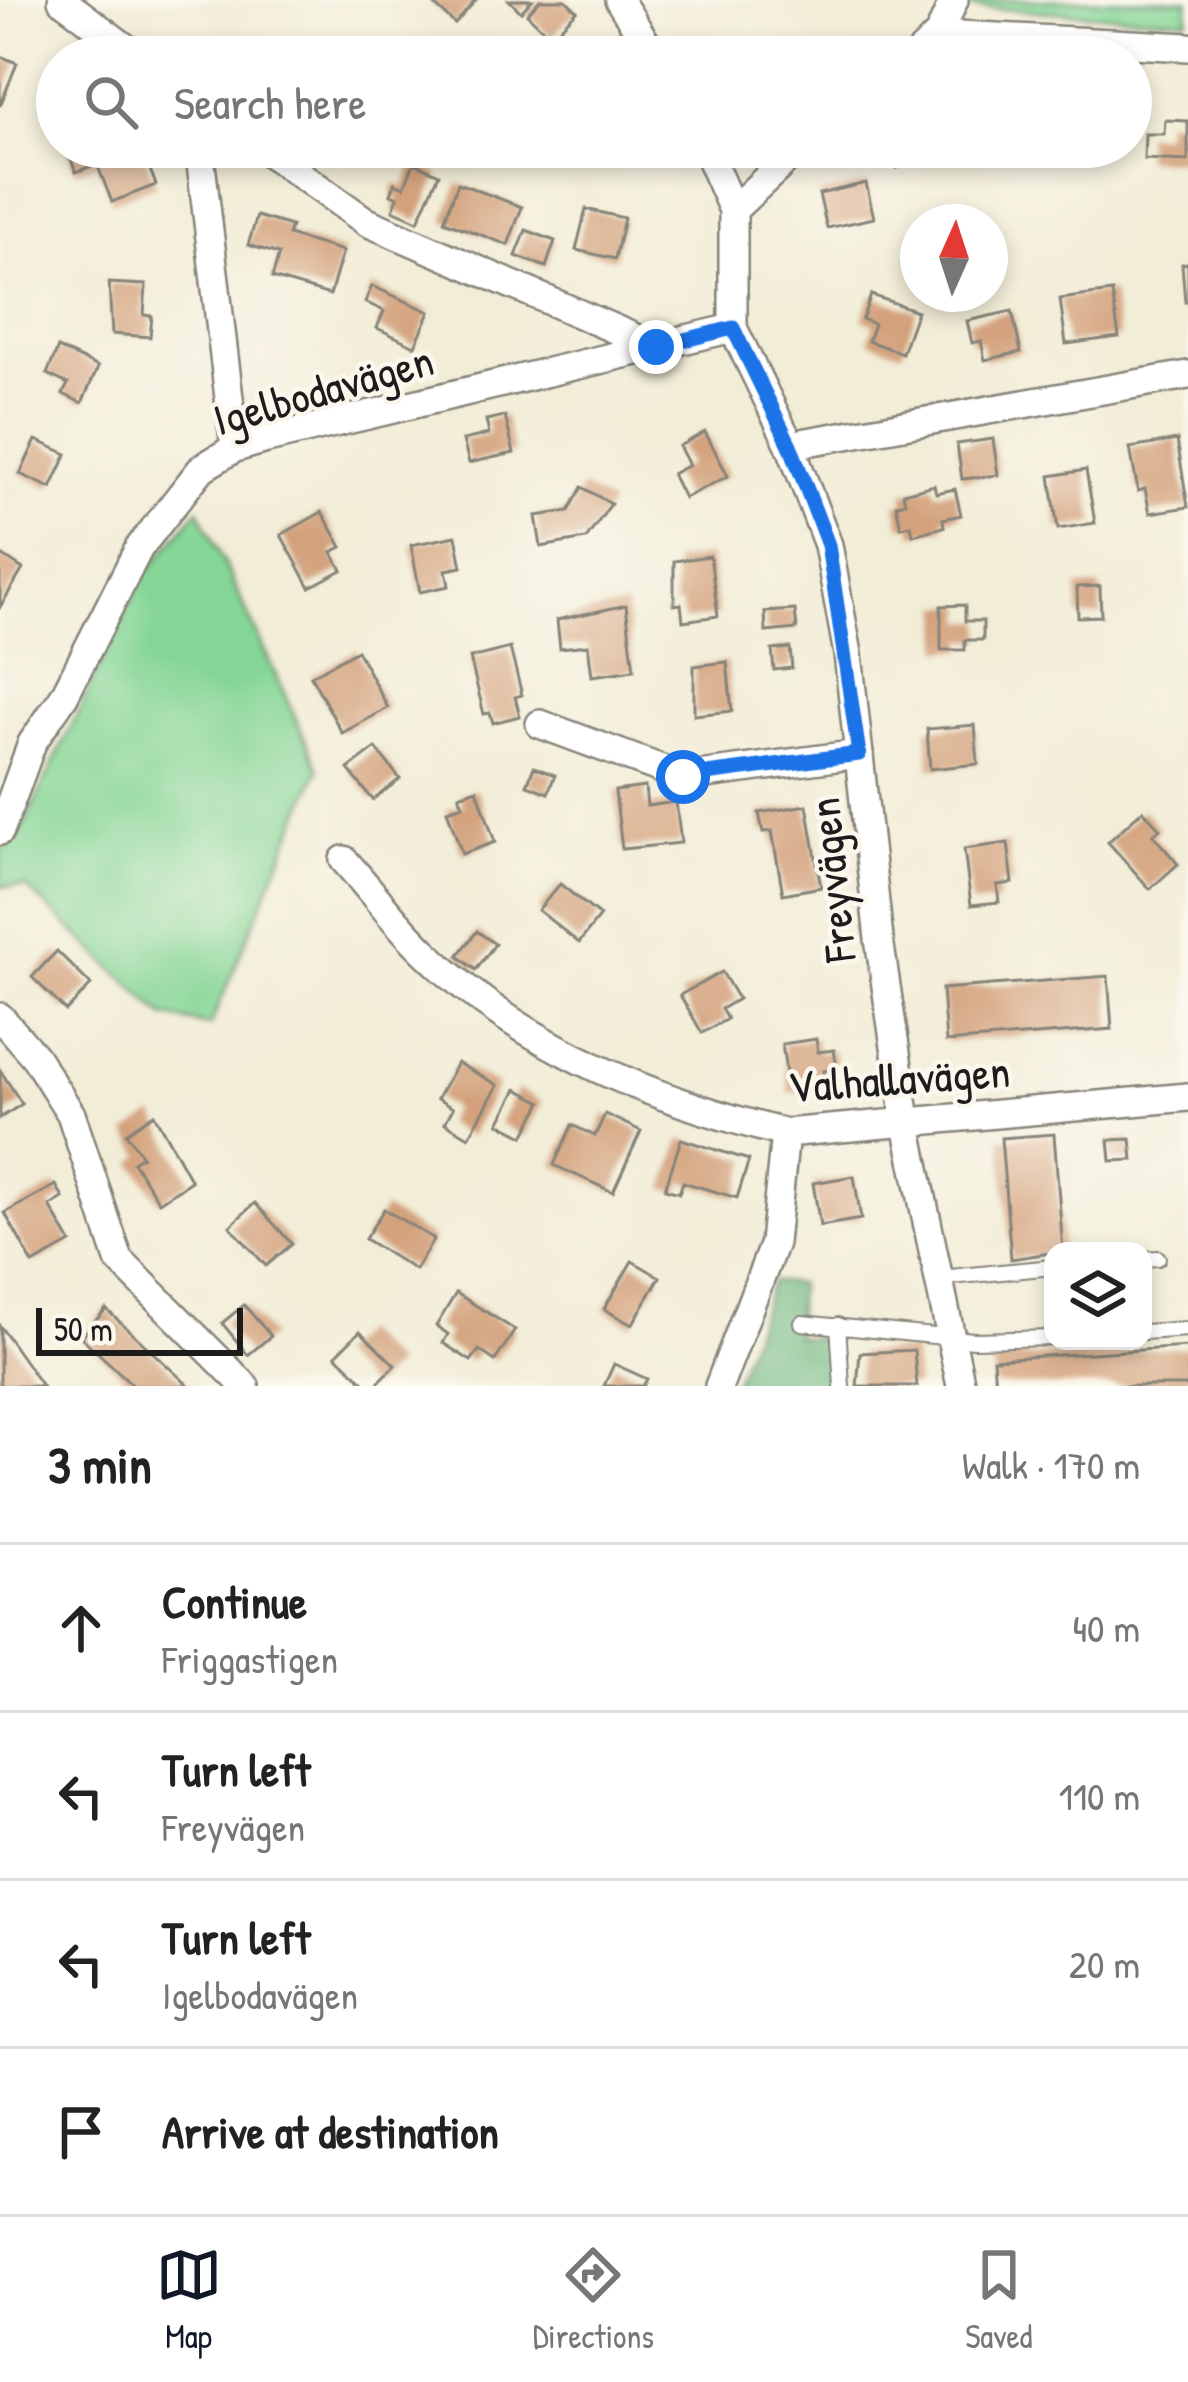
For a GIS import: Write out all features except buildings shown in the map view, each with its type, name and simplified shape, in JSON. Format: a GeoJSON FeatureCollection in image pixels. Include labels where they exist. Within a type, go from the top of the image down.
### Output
{"type":"FeatureCollection","features":[{"type":"Feature","properties":{"kind":"street"},"geometry":{"type":"LineString","coordinates":[[62,0],[110,36]]}},
{"type":"Feature","properties":{"kind":"street"},"geometry":{"type":"LineString","coordinates":[[619,0],[642,36]]}},
{"type":"Feature","properties":{"kind":"street"},"geometry":{"type":"LineString","coordinates":[[954,0],[939,34],[977,36]]}},
{"type":"Feature","properties":{"kind":"street"},"geometry":{"type":"LineString","coordinates":[[1152,45],[1188,47]]}},
{"type":"Feature","properties":{"kind":"street"},"geometry":{"type":"LineString","coordinates":[[202,168],[235,448]]}},
{"type":"Feature","properties":{"kind":"street"},"geometry":{"type":"LineString","coordinates":[[291,168],[367,221],[656,347]]}},
{"type":"Feature","properties":{"kind":"street","name":"Freyvägen"},"geometry":{"type":"LineString","coordinates":[[715,168],[734,210],[733,328],[790,445],[828,545],[906,1120],[961,1386]]}},
{"type":"Feature","properties":{"kind":"street"},"geometry":{"type":"LineString","coordinates":[[734,210],[778,168]]}},
{"type":"Feature","properties":{"kind":"street","name":"Igelbodavägen"},"geometry":{"type":"LineString","coordinates":[[0,831],[32,743],[64,696],[139,548],[202,468],[235,448],[733,328]]}},
{"type":"Feature","properties":{"kind":"street"},"geometry":{"type":"LineString","coordinates":[[790,445],[1188,374]]}},
{"type":"Feature","properties":{"kind":"street"},"geometry":{"type":"LineString","coordinates":[[540,724],[683,777],[859,754]]}},
{"type":"Feature","properties":{"kind":"street","name":"Valhallavägen"},"geometry":{"type":"LineString","coordinates":[[344,860],[425,953],[510,1018],[567,1053],[669,1100],[784,1133],[1188,1097]]}},
{"type":"Feature","properties":{"kind":"street"},"geometry":{"type":"LineString","coordinates":[[0,1017],[71,1114],[87,1150],[105,1231],[119,1260],[244,1386]]}},
{"type":"Feature","properties":{"kind":"street"},"geometry":{"type":"LineString","coordinates":[[719,1386],[774,1243],[784,1133]]}},
{"type":"Feature","properties":{"kind":"lane"},"geometry":{"type":"LineString","coordinates":[[940,1278],[1044,1269]]}},
{"type":"Feature","properties":{"kind":"lane"},"geometry":{"type":"LineString","coordinates":[[802,1323],[952,1337],[1044,1338]]}},
{"type":"Feature","properties":{"kind":"lane"},"geometry":{"type":"LineString","coordinates":[[838,1325],[842,1386]]}},
{"type":"Feature","properties":{"kind":"lane"},"geometry":{"type":"LineString","coordinates":[[1152,1331],[1188,1329]]}},
{"type":"Feature","properties":{"kind":"green space"},"geometry":{"type":"Polygon","coordinates":[[[967,0],[1188,0],[1188,20],[965,7],[967,0]]]}},
{"type":"Feature","properties":{"kind":"green space"},"geometry":{"type":"Polygon","coordinates":[[[199,509],[319,769],[210,1026],[164,1016],[26,887],[0,886],[0,852],[20,833],[142,578],[199,509]]]}},
{"type":"Feature","properties":{"kind":"green space"},"geometry":{"type":"Polygon","coordinates":[[[772,1281],[798,1284],[796,1337],[831,1339],[834,1386],[733,1386],[772,1281]]]}},
{"type":"Feature","properties":{"kind":"route"},"geometry":{"type":"LineString","coordinates":[[656,347],[733,328],[790,445],[828,545],[848,654],[859,754],[683,777]]}}]}
